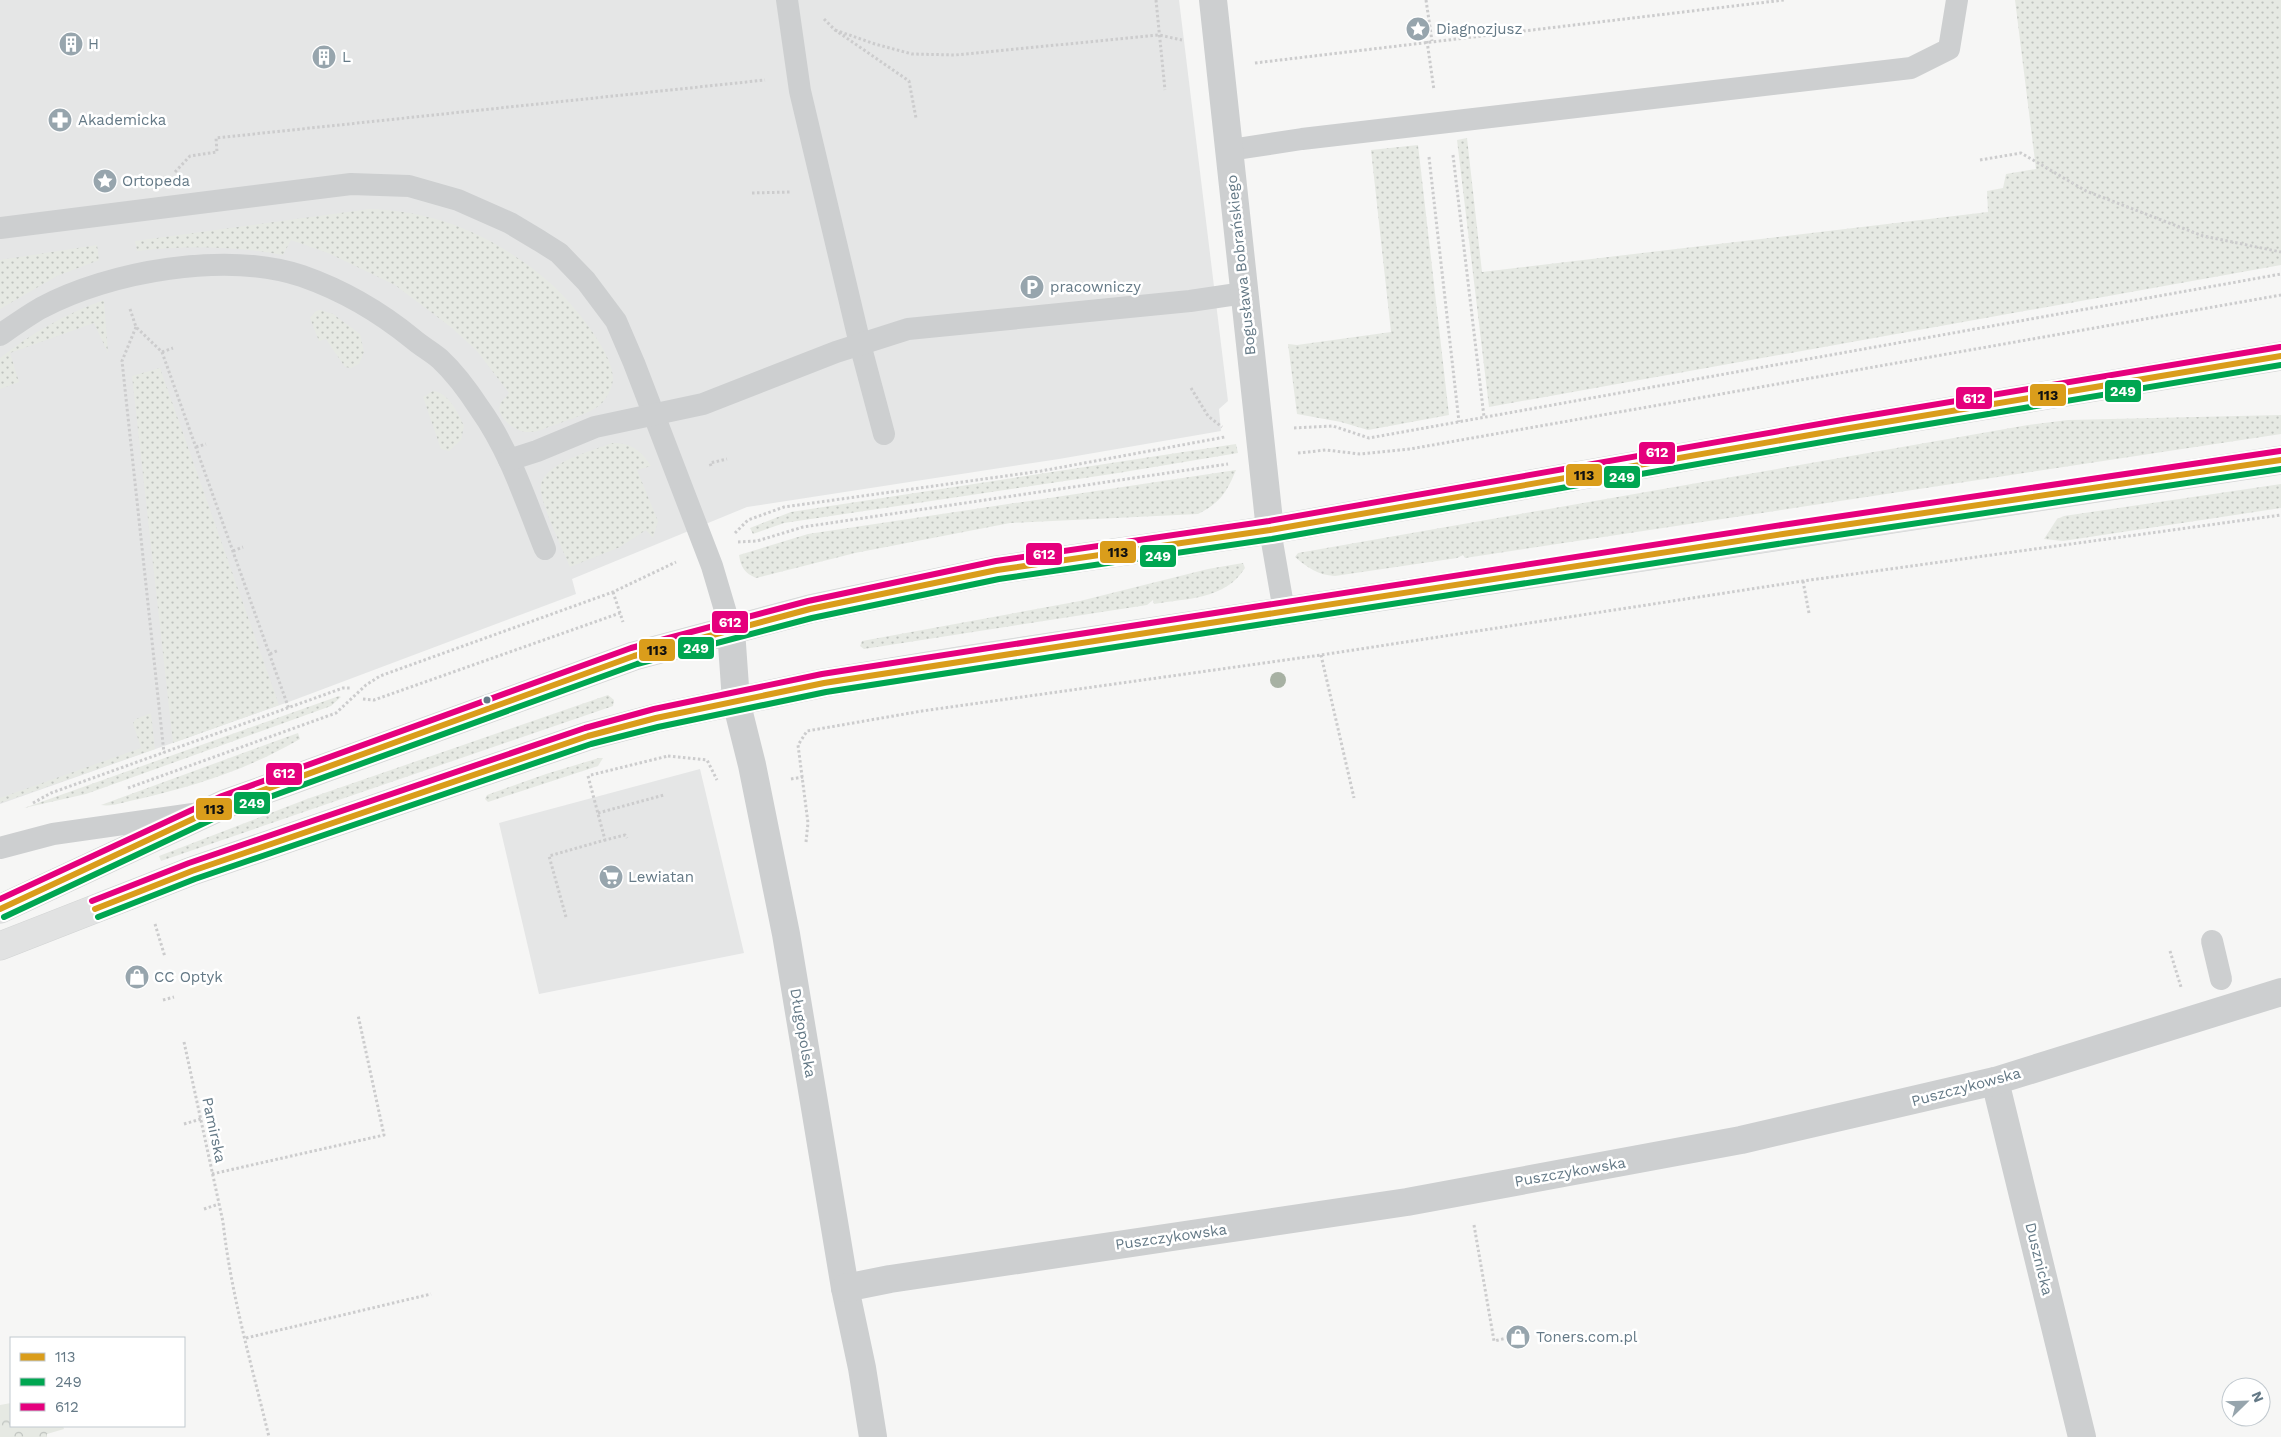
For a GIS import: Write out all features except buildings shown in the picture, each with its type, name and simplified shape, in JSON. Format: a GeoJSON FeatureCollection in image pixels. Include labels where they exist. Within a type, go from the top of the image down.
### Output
{"type":"FeatureCollection","features":[{"type":"Feature","properties":{"kind":"street","name":"Bogusława Bobrańskiego"},"geometry":{"type":"LineString","coordinates":[[1213,0],[1270,530]]}},
{"type":"Feature","properties":{"kind":"street"},"geometry":{"type":"LineString","coordinates":[[0,909],[209,812],[284,782],[634,656],[810,609],[997,570],[1270,530],[1844,428],[2281,356]]}},
{"type":"Feature","properties":{"kind":"street"},"geometry":{"type":"LineString","coordinates":[[0,946],[185,874],[578,739],[656,718],[824,683],[1284,611],[2281,460]]}},
{"type":"Feature","properties":{"kind":"street","name":"Długopolska"},"geometry":{"type":"LineString","coordinates":[[731,630],[736,701],[752,765],[786,934],[845,1288],[874,1437]]}},
{"type":"Feature","properties":{"kind":"street","name":"Puszczykowska"},"geometry":{"type":"LineString","coordinates":[[845,1288],[910,1276],[1407,1202],[1741,1140],[1995,1081],[2281,992]]}},
{"type":"Feature","properties":{"kind":"street","name":"Dusznicka"},"geometry":{"type":"LineString","coordinates":[[1995,1081],[2082,1437]]}},
{"type":"Feature","properties":{"kind":"lane"},"geometry":{"type":"LineString","coordinates":[[1230,150],[1302,139],[1910,68],[1950,49],[1958,0]]}},
{"type":"Feature","properties":{"kind":"lane"},"geometry":{"type":"LineString","coordinates":[[787,2],[800,91],[860,344],[884,434]]}},
{"type":"Feature","properties":{"kind":"lane"},"geometry":{"type":"LineString","coordinates":[[0,228],[351,184],[409,186],[458,200],[510,223],[559,253],[586,281],[616,321],[712,566],[731,630]]}},
{"type":"Feature","properties":{"kind":"lane"},"geometry":{"type":"LineString","coordinates":[[0,335],[41,308],[78,292],[122,278],[179,267],[251,266],[302,276],[363,304],[391,321],[440,360],[480,409],[509,460],[545,549]]}},
{"type":"Feature","properties":{"kind":"lane"},"geometry":{"type":"LineString","coordinates":[[509,460],[537,451],[595,426],[703,404],[860,344],[908,329],[1244,294]]}},
{"type":"Feature","properties":{"kind":"lane"},"geometry":{"type":"LineString","coordinates":[[1270,530],[1284,611]]}},
{"type":"Feature","properties":{"kind":"lane"},"geometry":{"type":"LineString","coordinates":[[0,848],[53,834],[209,812]]}},
{"type":"Feature","properties":{"kind":"lane"},"geometry":{"type":"LineString","coordinates":[[2212,941],[2221,979]]}},
{"type":"Feature","properties":{"kind":"path"},"geometry":{"type":"LineString","coordinates":[[1156,0],[1165,90]]}},
{"type":"Feature","properties":{"kind":"path"},"geometry":{"type":"LineString","coordinates":[[1426,0],[1459,422]]}},
{"type":"Feature","properties":{"kind":"path"},"geometry":{"type":"LineString","coordinates":[[1250,63],[1784,0]]}},
{"type":"Feature","properties":{"kind":"path"},"geometry":{"type":"LineString","coordinates":[[787,2],[805,2],[835,30],[909,81],[916,118]]}},
{"type":"Feature","properties":{"kind":"path"},"geometry":{"type":"LineString","coordinates":[[835,30],[912,54],[955,56],[1159,34]]}},
{"type":"Feature","properties":{"kind":"path"},"geometry":{"type":"LineString","coordinates":[[172,176],[190,156],[217,152],[216,138],[766,80]]}},
{"type":"Feature","properties":{"kind":"path"},"geometry":{"type":"LineString","coordinates":[[1437,124],[1484,417]]}},
{"type":"Feature","properties":{"kind":"path"},"geometry":{"type":"LineString","coordinates":[[1980,160],[2021,153],[2086,191],[2203,236],[2281,252]]}},
{"type":"Feature","properties":{"kind":"path"},"geometry":{"type":"LineString","coordinates":[[752,193],[793,192]]}},
{"type":"Feature","properties":{"kind":"path"},"geometry":{"type":"LineString","coordinates":[[1290,428],[1333,426],[1369,438],[2281,274]]}},
{"type":"Feature","properties":{"kind":"path"},"geometry":{"type":"LineString","coordinates":[[122,278],[136,327],[162,352],[289,708]]}},
{"type":"Feature","properties":{"kind":"path"},"geometry":{"type":"LineString","coordinates":[[1289,455],[1326,450],[1360,454],[1410,448],[2281,295]]}},
{"type":"Feature","properties":{"kind":"path"},"geometry":{"type":"LineString","coordinates":[[136,327],[122,361],[164,753]]}},
{"type":"Feature","properties":{"kind":"path"},"geometry":{"type":"LineString","coordinates":[[162,352],[173,348]]}},
{"type":"Feature","properties":{"kind":"path"},"geometry":{"type":"LineString","coordinates":[[1191,388],[1208,416],[1226,430]]}},
{"type":"Feature","properties":{"kind":"path"},"geometry":{"type":"LineString","coordinates":[[731,537],[748,520],[784,507],[1041,471],[1232,435]]}},
{"type":"Feature","properties":{"kind":"path"},"geometry":{"type":"LineString","coordinates":[[196,448],[206,444]]}},
{"type":"Feature","properties":{"kind":"path"},"geometry":{"type":"LineString","coordinates":[[713,472],[710,463],[727,459]]}},
{"type":"Feature","properties":{"kind":"path"},"geometry":{"type":"LineString","coordinates":[[734,542],[757,541],[803,527],[1230,464]]}},
{"type":"Feature","properties":{"kind":"path"},"geometry":{"type":"LineString","coordinates":[[806,849],[808,823],[798,745],[807,731],[922,711],[1321,655],[1803,581],[2281,515]]}},
{"type":"Feature","properties":{"kind":"path"},"geometry":{"type":"LineString","coordinates":[[733,523],[736,531]]}},
{"type":"Feature","properties":{"kind":"path"},"geometry":{"type":"LineString","coordinates":[[233,551],[243,547]]}},
{"type":"Feature","properties":{"kind":"path"},"geometry":{"type":"LineString","coordinates":[[125,788],[336,713],[366,685],[380,676],[613,592],[682,558]]}},
{"type":"Feature","properties":{"kind":"path"},"geometry":{"type":"LineString","coordinates":[[1803,581],[1809,613]]}},
{"type":"Feature","properties":{"kind":"path"},"geometry":{"type":"LineString","coordinates":[[613,592],[623,623]]}},
{"type":"Feature","properties":{"kind":"path"},"geometry":{"type":"LineString","coordinates":[[363,699],[374,700],[620,612]]}},
{"type":"Feature","properties":{"kind":"path"},"geometry":{"type":"LineString","coordinates":[[270,654],[279,650]]}},
{"type":"Feature","properties":{"kind":"path"},"geometry":{"type":"LineString","coordinates":[[1321,655],[1354,798]]}},
{"type":"Feature","properties":{"kind":"path"},"geometry":{"type":"LineString","coordinates":[[29,805],[51,793],[342,688],[352,688]]}},
{"type":"Feature","properties":{"kind":"path"},"geometry":{"type":"LineString","coordinates":[[666,749],[668,756],[707,760],[719,784]]}},
{"type":"Feature","properties":{"kind":"path"},"geometry":{"type":"LineString","coordinates":[[588,776],[605,840]]}},
{"type":"Feature","properties":{"kind":"path"},"geometry":{"type":"LineString","coordinates":[[598,813],[664,795]]}},
{"type":"Feature","properties":{"kind":"path"},"geometry":{"type":"LineString","coordinates":[[566,917],[549,856],[625,835],[627,838]]}},
{"type":"Feature","properties":{"kind":"path"},"geometry":{"type":"LineString","coordinates":[[154,921],[165,957]]}},
{"type":"Feature","properties":{"kind":"path"},"geometry":{"type":"LineString","coordinates":[[163,1000],[174,997]]}},
{"type":"Feature","properties":{"kind":"path"},"geometry":{"type":"LineString","coordinates":[[212,1174],[384,1135],[358,1015]]}},
{"type":"Feature","properties":{"kind":"path","name":"Pamirska"},"geometry":{"type":"LineString","coordinates":[[184,1042],[223,1222],[226,1246],[269,1437]]}},
{"type":"Feature","properties":{"kind":"path"},"geometry":{"type":"LineString","coordinates":[[184,1124],[200,1120]]}},
{"type":"Feature","properties":{"kind":"path"},"geometry":{"type":"LineString","coordinates":[[204,1209],[219,1204]]}},
{"type":"Feature","properties":{"kind":"path"},"geometry":{"type":"LineString","coordinates":[[1472,1216],[1494,1341],[1507,1338]]}},
{"type":"Feature","properties":{"kind":"path"},"geometry":{"type":"LineString","coordinates":[[246,1338],[430,1294]]}},
{"type":"Feature","properties":{"kind":"shaded area"},"geometry":{"type":"Polygon","coordinates":[[[0,0],[1179,0],[1228,401],[1219,409],[1221,431],[1059,459],[747,507],[572,579],[576,594],[294,700],[0,804],[0,0]]]}},
{"type":"Feature","properties":{"kind":"shaded area"},"geometry":{"type":"Polygon","coordinates":[[[700,769],[744,953],[539,994],[499,823],[700,769]]]}},
{"type":"Feature","properties":{"kind":"green space"},"geometry":{"type":"Polygon","coordinates":[[[2015,0],[2281,0],[2281,265],[1489,407],[1457,140],[1467,138],[1482,272],[1988,212],[1987,191],[2003,188],[2006,174],[2036,169],[2015,0]]]}},
{"type":"Feature","properties":{"kind":"green space"},"geometry":{"type":"Polygon","coordinates":[[[1418,145],[1449,415],[1368,430],[1341,422],[1297,414],[1288,344],[1297,345],[1391,332],[1371,150],[1418,145]]]}},
{"type":"Feature","properties":{"kind":"green space"},"geometry":{"type":"Polygon","coordinates":[[[370,209],[421,215],[457,226],[479,235],[500,247],[541,275],[578,313],[606,354],[613,378],[610,391],[603,402],[598,407],[582,415],[541,430],[521,431],[508,423],[501,414],[499,409],[509,393],[477,351],[452,328],[395,285],[328,253],[291,240],[283,255],[210,247],[137,251],[135,241],[370,209]]]}},
{"type":"Feature","properties":{"kind":"green space"},"geometry":{"type":"Polygon","coordinates":[[[97,245],[99,260],[57,276],[0,309],[0,260],[97,245]]]}},
{"type":"Feature","properties":{"kind":"green space"},"geometry":{"type":"Polygon","coordinates":[[[104,300],[108,353],[94,323],[10,353],[19,382],[0,389],[0,358],[24,340],[49,325],[76,311],[104,300]]]}},
{"type":"Feature","properties":{"kind":"green space"},"geometry":{"type":"Polygon","coordinates":[[[320,310],[333,314],[360,334],[364,352],[359,364],[351,368],[345,367],[326,339],[319,341],[310,318],[316,311],[320,310]]]}},
{"type":"Feature","properties":{"kind":"green space"},"geometry":{"type":"Polygon","coordinates":[[[160,368],[279,705],[173,743],[132,376],[160,368]]]}},
{"type":"Feature","properties":{"kind":"green space"},"geometry":{"type":"Polygon","coordinates":[[[433,391],[444,395],[456,410],[464,426],[461,440],[449,451],[441,449],[423,397],[433,391]]]}},
{"type":"Feature","properties":{"kind":"green space"},"geometry":{"type":"Polygon","coordinates":[[[2281,415],[2281,434],[1465,558],[1463,555],[1457,558],[1335,576],[1314,570],[1295,557],[1298,553],[2028,425],[2068,420],[2281,415]]]}},
{"type":"Feature","properties":{"kind":"green space"},"geometry":{"type":"Polygon","coordinates":[[[612,443],[625,444],[635,448],[651,466],[637,470],[658,521],[653,538],[646,530],[620,547],[570,567],[547,512],[541,484],[545,476],[561,463],[612,443]]]}},
{"type":"Feature","properties":{"kind":"green space"},"geometry":{"type":"Polygon","coordinates":[[[1236,444],[1238,453],[784,523],[753,534],[750,528],[791,512],[1236,444]]]}},
{"type":"Feature","properties":{"kind":"green space"},"geometry":{"type":"Polygon","coordinates":[[[1236,470],[1222,496],[1212,506],[1198,514],[1010,523],[855,553],[756,578],[744,570],[739,555],[808,534],[1236,470]]]}},
{"type":"Feature","properties":{"kind":"green space"},"geometry":{"type":"Polygon","coordinates":[[[2281,484],[2281,508],[2063,541],[2044,539],[2057,519],[2064,516],[2281,484]]]}},
{"type":"Feature","properties":{"kind":"green space"},"geometry":{"type":"Polygon","coordinates":[[[1243,563],[1245,568],[1237,578],[1216,592],[1204,596],[1154,604],[1153,600],[1147,605],[864,649],[860,646],[862,641],[1080,601],[1208,569],[1243,563]]]}},
{"type":"Feature","properties":{"kind":"green space"},"geometry":{"type":"Polygon","coordinates":[[[608,695],[614,700],[613,706],[161,861],[159,856],[307,799],[608,695]]]}},
{"type":"Feature","properties":{"kind":"green space"},"geometry":{"type":"Polygon","coordinates":[[[339,696],[341,697],[331,706],[86,794],[24,808],[339,696]]]}},
{"type":"Feature","properties":{"kind":"green space"},"geometry":{"type":"Polygon","coordinates":[[[151,713],[155,749],[0,803],[0,798],[141,748],[133,723],[136,719],[151,713]]]}},
{"type":"Feature","properties":{"kind":"green space"},"geometry":{"type":"Polygon","coordinates":[[[298,733],[300,739],[241,768],[161,794],[115,805],[101,805],[298,733]]]}},
{"type":"Feature","properties":{"kind":"green space"},"geometry":{"type":"Polygon","coordinates":[[[603,758],[598,766],[488,802],[485,799],[487,795],[603,758]]]}},
{"type":"Feature","properties":{"kind":"green space"},"geometry":{"type":"Polygon","coordinates":[[[10,1403],[10,1427],[63,1427],[64,1429],[47,1434],[47,1437],[0,1437],[0,1405],[10,1403]]]}},
{"type":"Feature","properties":{"kind":"transit line","name":"612"},"geometry":{"type":"LineString","coordinates":[[0,899],[222,796],[631,648],[808,601],[996,561],[1269,521],[1842,420],[2280,347]]}},
{"type":"Feature","properties":{"kind":"transit line","name":"113"},"geometry":{"type":"LineString","coordinates":[[0,909],[225,804],[634,656],[810,609],[997,570],[1270,530],[1844,429],[2281,356]]}},
{"type":"Feature","properties":{"kind":"transit line","name":"249"},"geometry":{"type":"LineString","coordinates":[[4,917],[228,812],[637,664],[812,618],[999,579],[1272,539],[1845,438],[2281,365]]}},
{"type":"Feature","properties":{"kind":"transit line","name":"612"},"geometry":{"type":"LineString","coordinates":[[92,901],[189,863],[585,728],[654,709],[822,674],[1782,525],[2280,451]]}},
{"type":"Feature","properties":{"kind":"transit line","name":"113"},"geometry":{"type":"LineString","coordinates":[[95,909],[192,871],[588,736],[656,718],[824,683],[1783,534],[2281,460]]}},
{"type":"Feature","properties":{"kind":"transit line","name":"249"},"geometry":{"type":"LineString","coordinates":[[98,917],[195,879],[591,744],[658,727],[826,692],[1784,543],[2281,469]]}},
{"type":"Feature","properties":{"kind":"place","name":"Diagnozjusz"},"geometry":{"type":"Point","coordinates":[1418,29]}},
{"type":"Feature","properties":{"kind":"place","name":"H"},"geometry":{"type":"Point","coordinates":[71,44]}},
{"type":"Feature","properties":{"kind":"place","name":"L"},"geometry":{"type":"Point","coordinates":[324,57]}},
{"type":"Feature","properties":{"kind":"place","name":"Akademicka"},"geometry":{"type":"Point","coordinates":[60,120]}},
{"type":"Feature","properties":{"kind":"place","name":"Ortopeda"},"geometry":{"type":"Point","coordinates":[105,181]}},
{"type":"Feature","properties":{"kind":"place","name":"pracowniczy"},"geometry":{"type":"Point","coordinates":[1032,287]}},
{"type":"Feature","properties":{"kind":"place","name":"Lewiatan"},"geometry":{"type":"Point","coordinates":[611,877]}},
{"type":"Feature","properties":{"kind":"place","name":"CC Optyk"},"geometry":{"type":"Point","coordinates":[137,977]}},
{"type":"Feature","properties":{"kind":"place","name":"Toners.com.pl"},"geometry":{"type":"Point","coordinates":[1518,1337]}}]}
